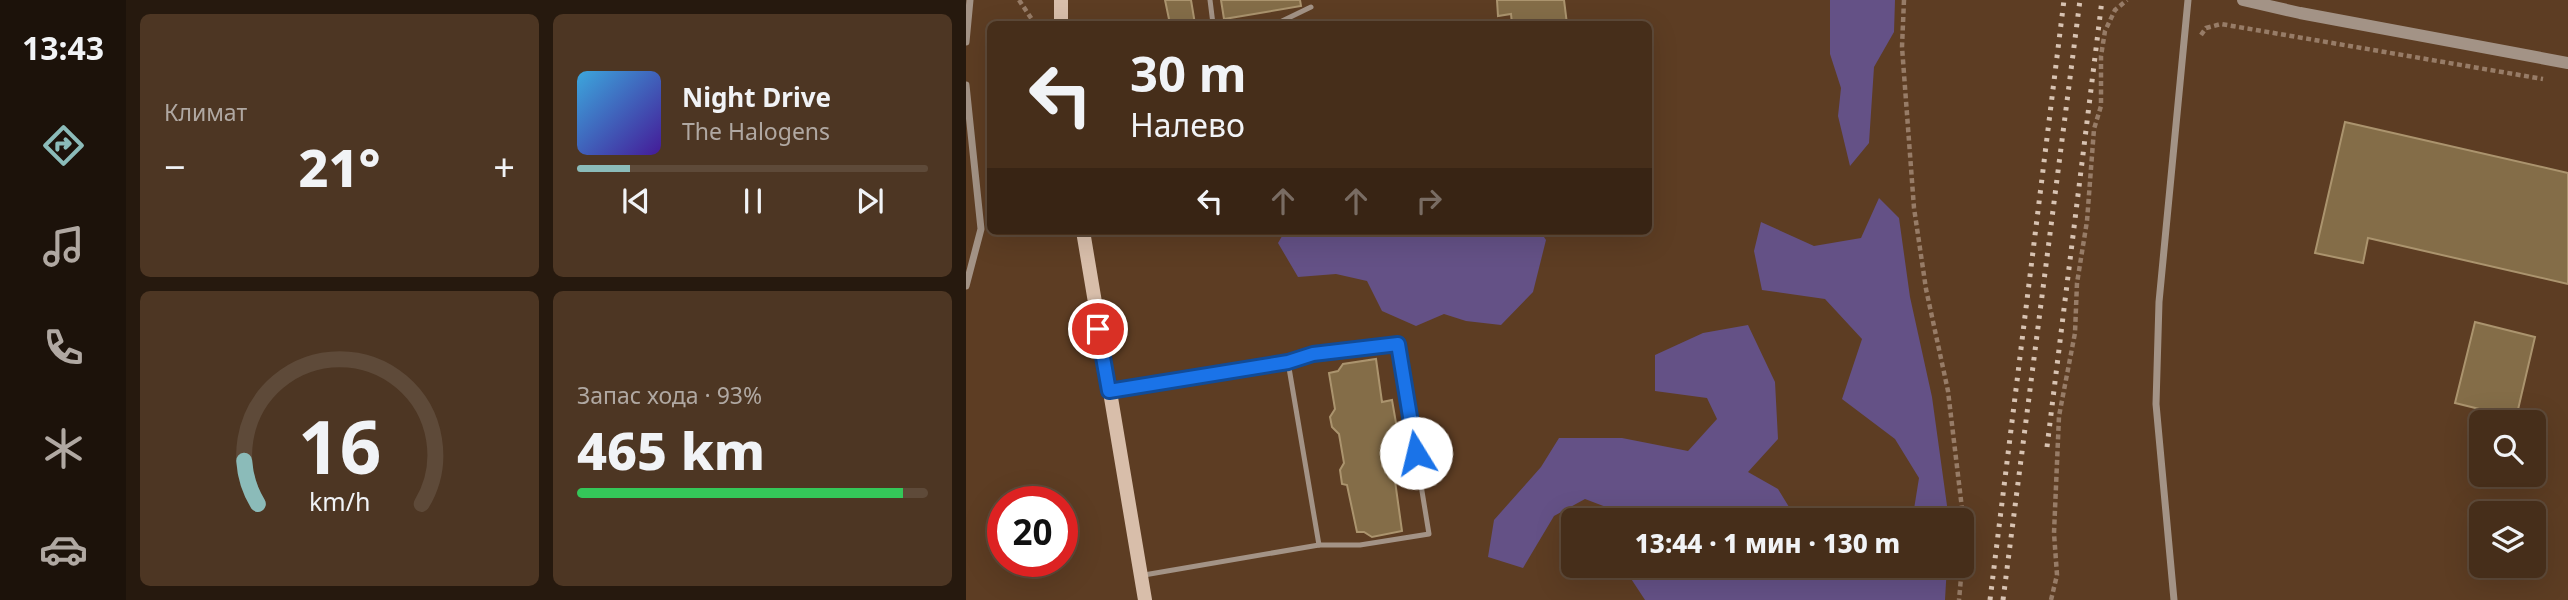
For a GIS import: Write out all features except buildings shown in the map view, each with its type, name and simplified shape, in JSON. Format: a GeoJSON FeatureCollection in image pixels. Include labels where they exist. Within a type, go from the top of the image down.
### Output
{"type":"FeatureCollection","features":[{"type":"Feature","properties":{"kind":"main road"},"geometry":{"type":"LineString","coordinates":[[1061,0],[1061,21]]}},
{"type":"Feature","properties":{"kind":"main road"},"geometry":{"type":"LineString","coordinates":[[1087,235],[1109,391],[1145,600]]}},
{"type":"Feature","properties":{"kind":"street"},"geometry":{"type":"LineString","coordinates":[[966,42],[970,0]]}},
{"type":"Feature","properties":{"kind":"street"},"geometry":{"type":"LineString","coordinates":[[2174,600],[2157,404],[2159,302],[2188,0]]}},
{"type":"Feature","properties":{"kind":"street"},"geometry":{"type":"LineString","coordinates":[[2243,0],[2314,16],[2568,63]]}},
{"type":"Feature","properties":{"kind":"street"},"geometry":{"type":"LineString","coordinates":[[966,85],[981,229],[966,286]]}},
{"type":"Feature","properties":{"kind":"lane"},"geometry":{"type":"LineString","coordinates":[[1210,0],[1213,21]]}},
{"type":"Feature","properties":{"kind":"lane"},"geometry":{"type":"LineString","coordinates":[[1282,21],[1311,7]]}},
{"type":"Feature","properties":{"kind":"lane"},"geometry":{"type":"LineString","coordinates":[[1109,391],[1288,362],[1313,354],[1398,344],[1429,534],[1360,545],[1318,545],[1141,576]]}},
{"type":"Feature","properties":{"kind":"lane"},"geometry":{"type":"LineString","coordinates":[[1288,362],[1318,545]]}},
{"type":"Feature","properties":{"kind":"path"},"geometry":{"type":"LineString","coordinates":[[1019,0],[1033,21]]}},
{"type":"Feature","properties":{"kind":"path"},"geometry":{"type":"LineString","coordinates":[[1904,0],[1902,47],[1914,208],[1926,289],[1948,391],[1965,534],[1959,600]]}},
{"type":"Feature","properties":{"kind":"path"},"geometry":{"type":"LineString","coordinates":[[2051,600],[2057,575],[2054,533],[2059,416],[2075,333],[2077,283],[2087,221],[2087,190],[2094,129],[2101,106],[2101,56],[2105,31],[2115,10],[2127,0]]}},
{"type":"Feature","properties":{"kind":"path"},"geometry":{"type":"LineString","coordinates":[[2198,39],[2206,28],[2221,24],[2554,81]]}},
{"type":"Feature","properties":{"kind":"shaded area"},"geometry":{"type":"Polygon","coordinates":[[[1830,0],[1895,0],[1894,32],[1874,67],[1869,143],[1850,166],[1838,116],[1841,88],[1830,54],[1830,0]]]}},
{"type":"Feature","properties":{"kind":"shaded area"},"geometry":{"type":"Polygon","coordinates":[[[1879,198],[1899,218],[1910,297],[1932,397],[1947,508],[1914,508],[1919,478],[1895,439],[1842,399],[1862,339],[1825,299],[1762,290],[1754,251],[1761,222],[1814,246],[1861,238],[1879,198]]]}},
{"type":"Feature","properties":{"kind":"shaded area"},"geometry":{"type":"Polygon","coordinates":[[[1283,235],[1543,235],[1546,240],[1533,292],[1501,325],[1466,321],[1444,314],[1416,326],[1382,311],[1367,281],[1336,274],[1298,277],[1278,243],[1283,235]]]}},
{"type":"Feature","properties":{"kind":"shaded area"},"geometry":{"type":"Polygon","coordinates":[[[1748,325],[1775,382],[1778,439],[1748,472],[1778,489],[1790,508],[1609,508],[1585,499],[1569,508],[1561,508],[1561,512],[1554,516],[1523,568],[1488,557],[1494,520],[1541,467],[1559,438],[1622,438],[1688,451],[1717,419],[1707,398],[1655,391],[1655,355],[1703,333],[1748,325]]]}},
{"type":"Feature","properties":{"kind":"shaded area"},"geometry":{"type":"Polygon","coordinates":[[[1631,578],[1946,578],[1945,600],[1645,600],[1631,578]]]}},
{"type":"Feature","properties":{"kind":"railway"},"geometry":{"type":"LineString","coordinates":[[1990,600],[2064,0]]}},
{"type":"Feature","properties":{"kind":"railway"},"geometry":{"type":"LineString","coordinates":[[2003,600],[2080,0]]}},
{"type":"Feature","properties":{"kind":"railway"},"geometry":{"type":"LineString","coordinates":[[2047,447],[2102,0]]}},
{"type":"Feature","properties":{"kind":"route"},"geometry":{"type":"LineString","coordinates":[[1098,329],[1109,391],[1288,362],[1313,354],[1398,344],[1416,453]]}}]}
